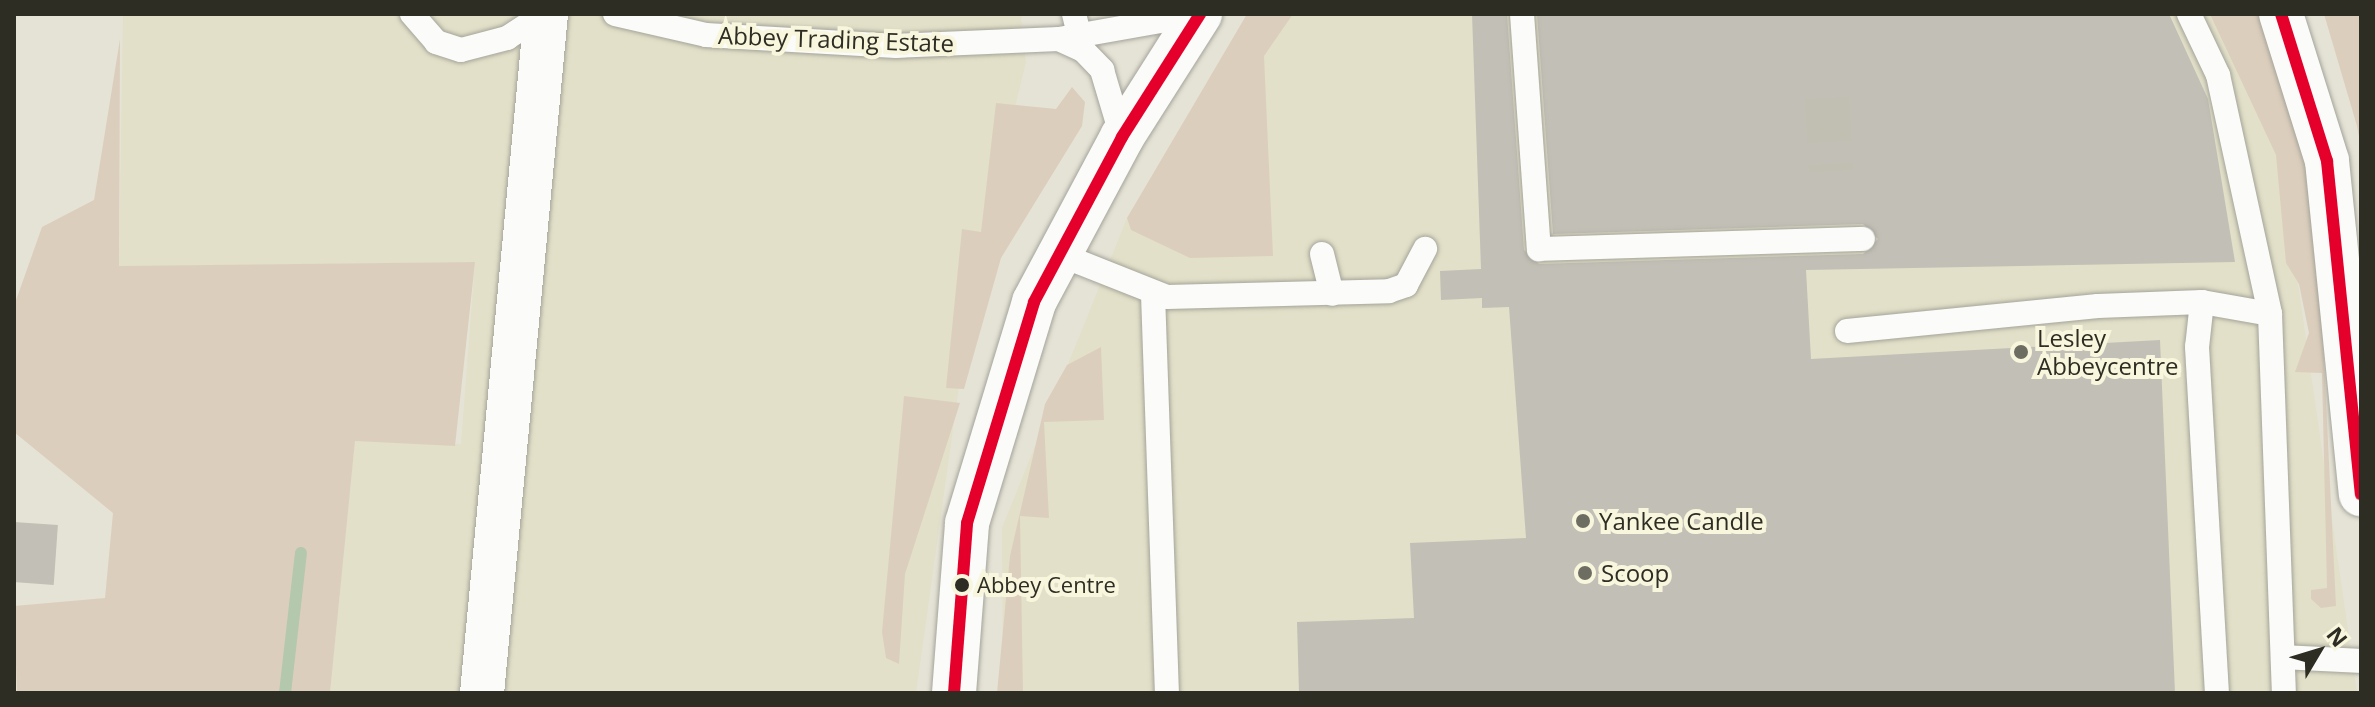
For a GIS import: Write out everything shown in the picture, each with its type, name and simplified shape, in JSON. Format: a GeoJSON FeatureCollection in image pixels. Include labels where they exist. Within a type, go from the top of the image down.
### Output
{"type":"FeatureCollection","features":[{"type":"Feature","properties":{"kind":"street"},"geometry":{"type":"LineString","coordinates":[[482,693],[545,14]]}},
{"type":"Feature","properties":{"kind":"street"},"geometry":{"type":"LineString","coordinates":[[954,693],[967,523],[1034,302],[1056,253],[1122,137],[1200,14]]}},
{"type":"Feature","properties":{"kind":"street"},"geometry":{"type":"LineString","coordinates":[[2281,14],[2327,161],[2361,494]]}},
{"type":"Feature","properties":{"kind":"lane"},"geometry":{"type":"LineString","coordinates":[[412,14],[436,42],[461,50],[507,38],[545,14]]}},
{"type":"Feature","properties":{"kind":"lane","name":"Abbey Trading Estate"},"geometry":{"type":"LineString","coordinates":[[615,14],[706,35],[811,42],[1074,35],[1200,14]]}},
{"type":"Feature","properties":{"kind":"lane"},"geometry":{"type":"LineString","coordinates":[[1522,14],[1539,249],[1863,239]]}},
{"type":"Feature","properties":{"kind":"lane"},"geometry":{"type":"LineString","coordinates":[[2189,14],[2218,75],[2270,314],[2284,693]]}},
{"type":"Feature","properties":{"kind":"lane"},"geometry":{"type":"LineString","coordinates":[[1074,35],[1102,70],[1122,137]]}},
{"type":"Feature","properties":{"kind":"lane"},"geometry":{"type":"LineString","coordinates":[[1056,253],[1153,294],[1332,294],[1406,285],[1425,249]]}},
{"type":"Feature","properties":{"kind":"lane"},"geometry":{"type":"LineString","coordinates":[[1322,254],[1332,294]]}},
{"type":"Feature","properties":{"kind":"lane"},"geometry":{"type":"LineString","coordinates":[[1153,294],[1167,693]]}},
{"type":"Feature","properties":{"kind":"lane"},"geometry":{"type":"LineString","coordinates":[[1847,331],[2202,302],[2270,314]]}},
{"type":"Feature","properties":{"kind":"lane"},"geometry":{"type":"LineString","coordinates":[[2202,302],[2197,347],[2217,693]]}},
{"type":"Feature","properties":{"kind":"lane"},"geometry":{"type":"LineString","coordinates":[[2283,657],[2361,661]]}},
{"type":"Feature","properties":{"kind":"shaded area"},"geometry":{"type":"Polygon","coordinates":[[[123,14],[1028,14],[1021,17],[1026,62],[975,272],[916,693],[330,693],[355,440],[461,444],[475,262],[119,267],[123,14]]]}},
{"type":"Feature","properties":{"kind":"shaded area"},"geometry":{"type":"Polygon","coordinates":[[[1247,14],[1293,14],[1264,56],[1273,256],[1190,258],[1131,230],[1127,218],[1247,14]]]}},
{"type":"Feature","properties":{"kind":"shaded area","name":"Abbey Centre"},"geometry":{"type":"Polygon","coordinates":[[[1249,14],[2259,14],[2357,693],[1003,693],[1002,528],[1127,218],[1249,14]]]}},
{"type":"Feature","properties":{"kind":"shaded area"},"geometry":{"type":"Polygon","coordinates":[[[2210,14],[2260,14],[2316,196],[2336,606],[2321,608],[2311,599],[2311,590],[2327,588],[2322,373],[2295,372],[2309,333],[2299,284],[2286,263],[2276,155],[2210,14]]]}},
{"type":"Feature","properties":{"kind":"shaded area"},"geometry":{"type":"Polygon","coordinates":[[[2324,14],[2361,14],[2361,147],[2357,126],[2324,14]]]}},
{"type":"Feature","properties":{"kind":"shaded area"},"geometry":{"type":"Polygon","coordinates":[[[120,39],[119,266],[475,262],[455,446],[355,441],[330,693],[17,693],[14,606],[105,598],[113,513],[14,432],[14,306],[42,227],[94,200],[120,39]]]}},
{"type":"Feature","properties":{"kind":"shaded area"},"geometry":{"type":"Polygon","coordinates":[[[1072,87],[1085,102],[1082,126],[1001,258],[964,389],[946,388],[962,229],[981,232],[996,103],[1056,109],[1072,87]]]}},
{"type":"Feature","properties":{"kind":"shaded area"},"geometry":{"type":"Polygon","coordinates":[[[1101,347],[1104,420],[1044,422],[1049,518],[1020,516],[1023,693],[997,693],[1010,556],[1045,404],[1067,365],[1101,347]]]}},
{"type":"Feature","properties":{"kind":"shaded area"},"geometry":{"type":"Polygon","coordinates":[[[904,396],[960,403],[905,574],[899,664],[886,658],[882,632],[904,396]]]}},
{"type":"Feature","properties":{"kind":"building","name":"Lesley Abbeycentre"},"geometry":{"type":"Polygon","coordinates":[[[1472,14],[1507,14],[1524,250],[1539,264],[1863,254],[1878,239],[1863,224],[1553,234],[1537,14],[2169,14],[2208,99],[2235,262],[1806,270],[1811,359],[2160,340],[2175,693],[1299,693],[1297,622],[1414,618],[1410,543],[1526,538],[1509,307],[1482,308],[1482,298],[1441,300],[1440,271],[1481,269],[1472,14]]]}},
{"type":"Feature","properties":{"kind":"building"},"geometry":{"type":"Polygon","coordinates":[[[14,522],[58,525],[54,585],[14,582],[14,522]]]}},
{"type":"Feature","properties":{"kind":"waterway"},"geometry":{"type":"LineString","coordinates":[[285,693],[301,553]]}},
{"type":"Feature","properties":{"kind":"tunnel"},"geometry":{"type":"LineString","coordinates":[[1827,98],[1831,171]]}},
{"type":"Feature","properties":{"kind":"transit line"},"geometry":{"type":"LineString","coordinates":[[954,693],[967,523],[1034,302],[1122,137],[1200,14]]}},
{"type":"Feature","properties":{"kind":"transit line"},"geometry":{"type":"LineString","coordinates":[[2281,14],[2327,161],[2361,494]]}},
{"type":"Feature","properties":{"kind":"place","name":"Lesley Abbeycentre"},"geometry":{"type":"Point","coordinates":[2021,352]}},
{"type":"Feature","properties":{"kind":"place","name":"Yankee Candle"},"geometry":{"type":"Point","coordinates":[1583,521]}},
{"type":"Feature","properties":{"kind":"place","name":"Scoop"},"geometry":{"type":"Point","coordinates":[1585,573]}},
{"type":"Feature","properties":{"kind":"place","name":"Abbey Centre"},"geometry":{"type":"Point","coordinates":[962,585]}}]}
